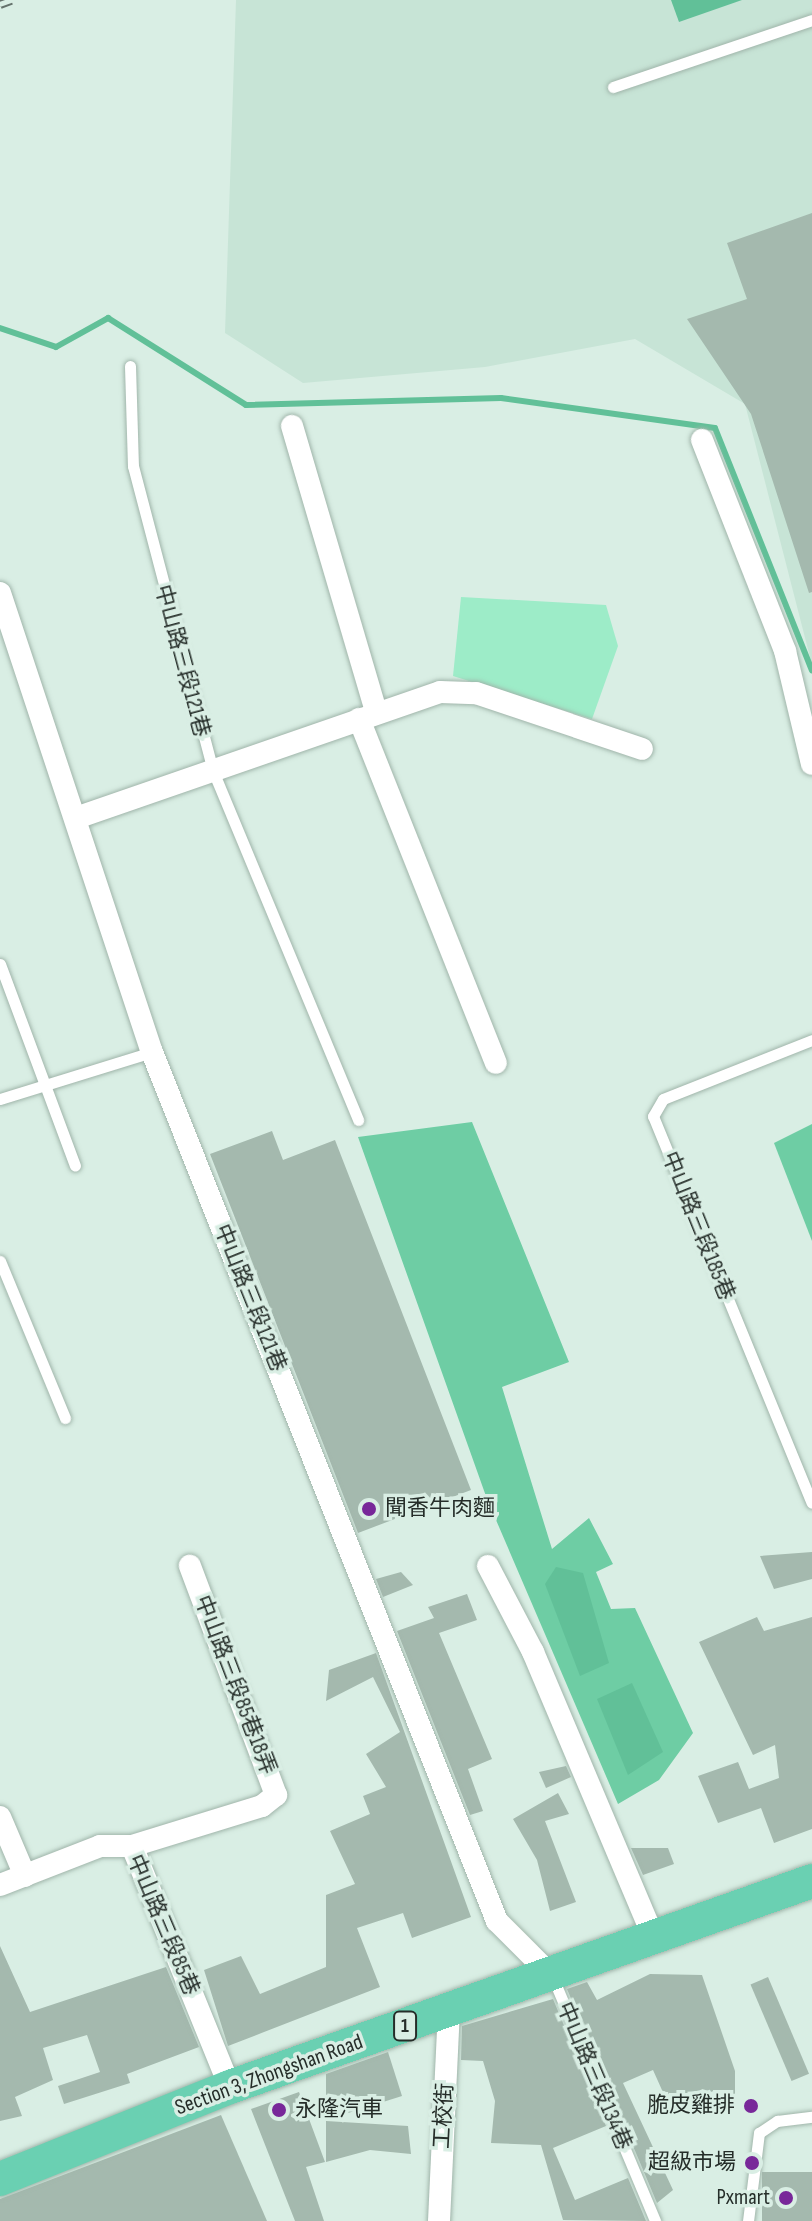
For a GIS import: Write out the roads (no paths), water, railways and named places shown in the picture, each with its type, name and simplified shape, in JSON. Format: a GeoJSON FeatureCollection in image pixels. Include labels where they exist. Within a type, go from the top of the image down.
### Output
{"type":"FeatureCollection","features":[{"type":"Feature","properties":{"kind":"main road","name":"Section 3, Zhongshan Road"},"geometry":{"type":"LineString","coordinates":[[0,2179],[230,2087],[811,1883]]}},
{"type":"Feature","properties":{"kind":"street"},"geometry":{"type":"LineString","coordinates":[[292,426],[368,715],[496,1063]]}},
{"type":"Feature","properties":{"kind":"street"},"geometry":{"type":"LineString","coordinates":[[702,440],[785,651],[812,764]]}},
{"type":"Feature","properties":{"kind":"street","name":"中山路三段121巷"},"geometry":{"type":"LineString","coordinates":[[0,593],[152,1052],[497,1921],[552,1976]]}},
{"type":"Feature","properties":{"kind":"street"},"geometry":{"type":"LineString","coordinates":[[76,818],[440,692],[476,693],[642,749]]}},
{"type":"Feature","properties":{"kind":"street","name":"中山路三段85巷18弄"},"geometry":{"type":"LineString","coordinates":[[132,1846],[262,1806],[276,1795],[190,1566]]}},
{"type":"Feature","properties":{"kind":"street"},"geometry":{"type":"LineString","coordinates":[[488,1566],[533,1652],[654,1938]]}},
{"type":"Feature","properties":{"kind":"street"},"geometry":{"type":"LineString","coordinates":[[0,1817],[25,1876]]}},
{"type":"Feature","properties":{"kind":"street","name":"中山路三段85巷"},"geometry":{"type":"LineString","coordinates":[[0,1885],[100,1846],[132,1846],[230,2087]]}},
{"type":"Feature","properties":{"kind":"street","name":"工校街"},"geometry":{"type":"LineString","coordinates":[[439,2221],[449,2011]]}},
{"type":"Feature","properties":{"kind":"lane"},"geometry":{"type":"LineString","coordinates":[[613,87],[812,20]]}},
{"type":"Feature","properties":{"kind":"lane","name":"中山路三段121巷"},"geometry":{"type":"LineString","coordinates":[[130,366],[133,466],[213,771],[358,1120]]}},
{"type":"Feature","properties":{"kind":"lane"},"geometry":{"type":"LineString","coordinates":[[0,964],[42,1087],[75,1166]]}},
{"type":"Feature","properties":{"kind":"lane","name":"中山路三段185巷"},"geometry":{"type":"LineString","coordinates":[[812,1040],[663,1099],[653,1116],[812,1503]]}},
{"type":"Feature","properties":{"kind":"lane"},"geometry":{"type":"LineString","coordinates":[[0,1099],[152,1052]]}},
{"type":"Feature","properties":{"kind":"lane"},"geometry":{"type":"LineString","coordinates":[[0,1261],[65,1418]]}},
{"type":"Feature","properties":{"kind":"lane","name":"中山路三段134巷"},"geometry":{"type":"LineString","coordinates":[[552,1976],[655,2221]]}},
{"type":"Feature","properties":{"kind":"lane"},"geometry":{"type":"LineString","coordinates":[[748,2221],[759,2133],[777,2121],[812,2117]]}},
{"type":"Feature","properties":{"kind":"waterway"},"geometry":{"type":"LineString","coordinates":[[0,328],[56,347],[108,318],[246,405],[501,398],[715,428],[812,670]]}},
{"type":"Feature","properties":{"kind":"railway"},"geometry":{"type":"LineString","coordinates":[[0,4],[11,0]]}},
{"type":"Feature","properties":{"kind":"place","name":"聞香牛肉麵"},"geometry":{"type":"Point","coordinates":[369,1509]}},
{"type":"Feature","properties":{"kind":"place","name":"脆皮雞排"},"geometry":{"type":"Point","coordinates":[751,2106]}},
{"type":"Feature","properties":{"kind":"place","name":"永隆汽車"},"geometry":{"type":"Point","coordinates":[279,2110]}},
{"type":"Feature","properties":{"kind":"place","name":"超級市場"},"geometry":{"type":"Point","coordinates":[752,2163]}},
{"type":"Feature","properties":{"kind":"place","name":"Pxmart"},"geometry":{"type":"Point","coordinates":[786,2198]}}]}
